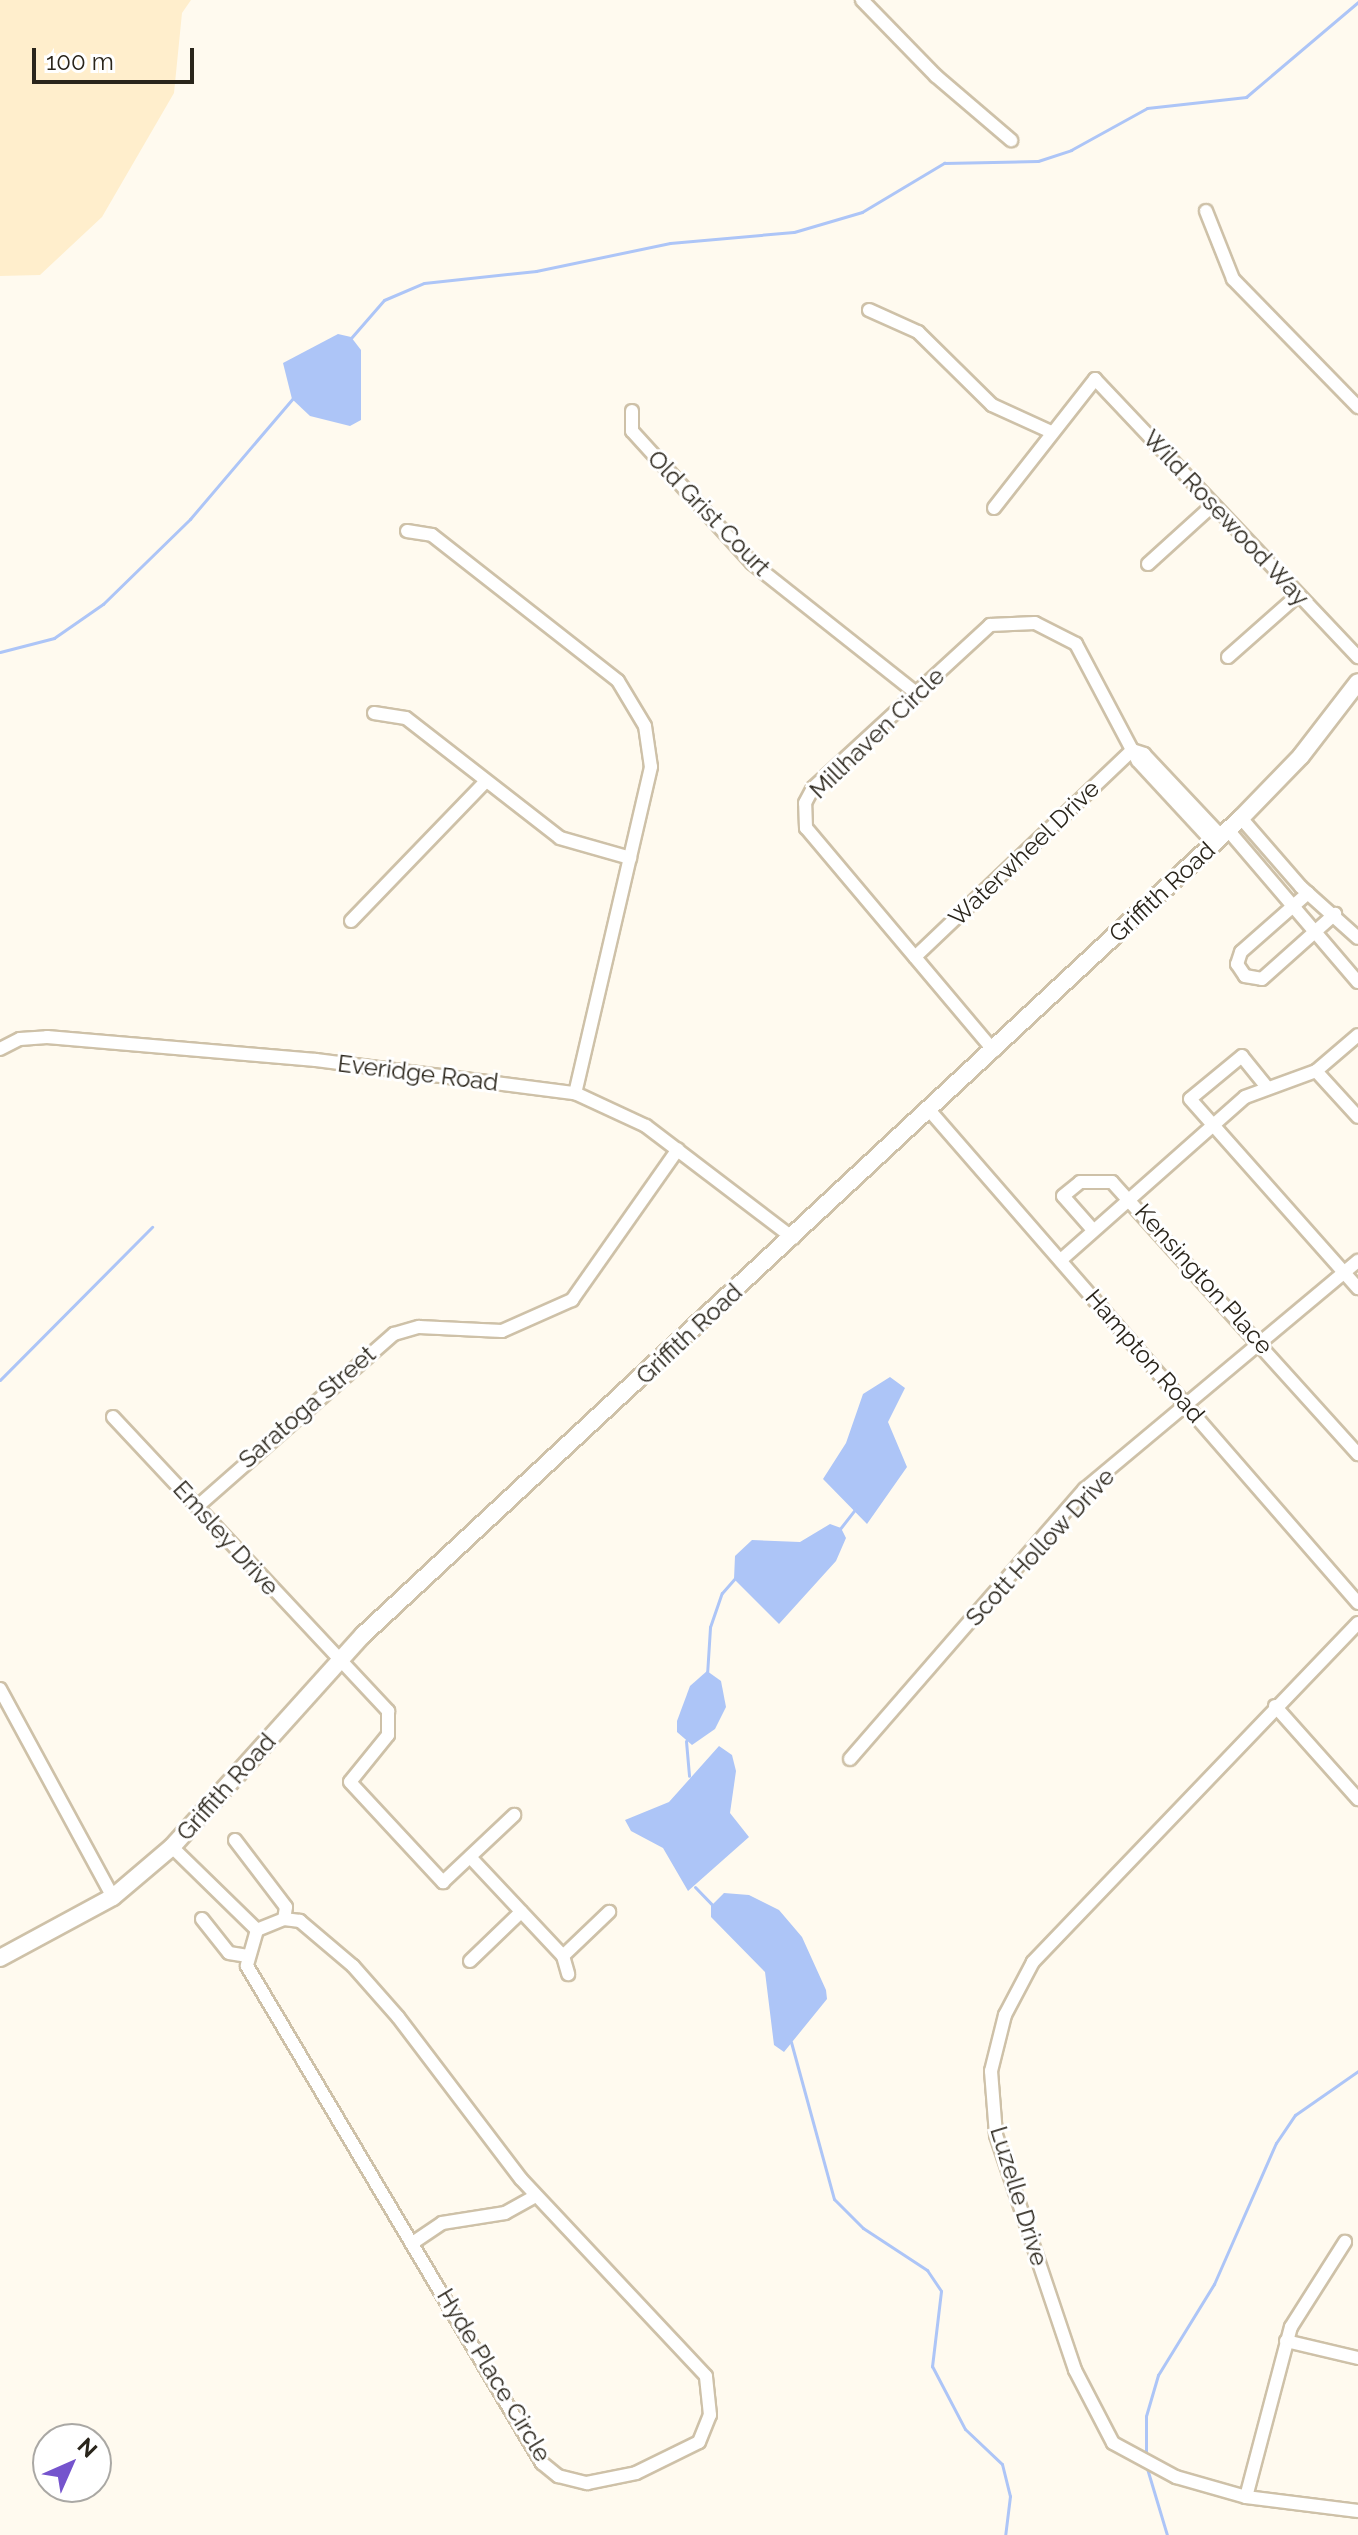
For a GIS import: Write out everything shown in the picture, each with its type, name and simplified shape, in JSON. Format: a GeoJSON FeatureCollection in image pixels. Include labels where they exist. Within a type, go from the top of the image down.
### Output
{"type":"FeatureCollection","features":[{"type":"Feature","properties":{"kind":"street"},"geometry":{"type":"LineString","coordinates":[[862,0],[946,86],[1011,140]]}},
{"type":"Feature","properties":{"kind":"street"},"geometry":{"type":"LineString","coordinates":[[1206,211],[1233,279],[1358,407]]}},
{"type":"Feature","properties":{"kind":"street"},"geometry":{"type":"LineString","coordinates":[[869,310],[918,332],[992,405],[1049,431],[1021,479],[994,508]]}},
{"type":"Feature","properties":{"kind":"street","name":"Wild Rosewood Way"},"geometry":{"type":"LineString","coordinates":[[1049,431],[1095,379],[1358,657]]}},
{"type":"Feature","properties":{"kind":"street","name":"Old Grist Court"},"geometry":{"type":"LineString","coordinates":[[632,411],[632,431],[752,563],[917,694]]}},
{"type":"Feature","properties":{"kind":"street"},"geometry":{"type":"LineString","coordinates":[[1148,564],[1213,505]]}},
{"type":"Feature","properties":{"kind":"street"},"geometry":{"type":"LineString","coordinates":[[407,531],[432,535],[630,696],[651,755],[575,1093]]}},
{"type":"Feature","properties":{"kind":"street"},"geometry":{"type":"LineString","coordinates":[[1228,657],[1298,595]]}},
{"type":"Feature","properties":{"kind":"street","name":"Millhaven Circle"},"geometry":{"type":"LineString","coordinates":[[994,1051],[806,828],[803,816],[813,788],[990,625],[1035,623],[1059,631],[1088,659],[1115,727],[1132,750],[1226,832]]}},
{"type":"Feature","properties":{"kind":"street","name":"Griffith Road"},"geometry":{"type":"LineString","coordinates":[[0,1958],[113,1897],[172,1847],[338,1661],[1226,832],[1301,756],[1358,682]]}},
{"type":"Feature","properties":{"kind":"street"},"geometry":{"type":"LineString","coordinates":[[374,713],[406,718],[560,838],[630,858]]}},
{"type":"Feature","properties":{"kind":"street","name":"Waterwheel Drive"},"geometry":{"type":"LineString","coordinates":[[915,957],[1132,750]]}},
{"type":"Feature","properties":{"kind":"street"},"geometry":{"type":"LineString","coordinates":[[351,921],[486,781]]}},
{"type":"Feature","properties":{"kind":"street"},"geometry":{"type":"LineString","coordinates":[[1226,832],[1335,914],[1358,938]]}},
{"type":"Feature","properties":{"kind":"street"},"geometry":{"type":"LineString","coordinates":[[1226,832],[1294,905],[1358,982]]}},
{"type":"Feature","properties":{"kind":"street"},"geometry":{"type":"LineString","coordinates":[[1308,893],[1241,952],[1239,969],[1249,979],[1262,979],[1335,914]]}},
{"type":"Feature","properties":{"kind":"street"},"geometry":{"type":"LineString","coordinates":[[1062,1259],[1212,1124],[1266,1086],[1316,1071],[1358,1035]]}},
{"type":"Feature","properties":{"kind":"street","name":"Everidge Road"},"geometry":{"type":"LineString","coordinates":[[0,1049],[20,1039],[47,1037],[316,1060],[575,1093],[633,1119],[678,1149],[793,1238]]}},
{"type":"Feature","properties":{"kind":"street"},"geometry":{"type":"LineString","coordinates":[[1266,1086],[1242,1056],[1190,1099],[1358,1288]]}},
{"type":"Feature","properties":{"kind":"street"},"geometry":{"type":"LineString","coordinates":[[1316,1071],[1358,1117]]}},
{"type":"Feature","properties":{"kind":"street","name":"Hampton Road"},"geometry":{"type":"LineString","coordinates":[[930,1111],[1062,1259],[1358,1603]]}},
{"type":"Feature","properties":{"kind":"street","name":"Saratoga Street"},"geometry":{"type":"LineString","coordinates":[[198,1506],[394,1334],[419,1327],[502,1331],[572,1300],[678,1149]]}},
{"type":"Feature","properties":{"kind":"street","name":"Kensington Place"},"geometry":{"type":"LineString","coordinates":[[1093,1230],[1063,1196],[1093,1181],[1112,1182],[1130,1197],[1358,1454]]}},
{"type":"Feature","properties":{"kind":"street","name":"Scott Hollow Drive"},"geometry":{"type":"LineString","coordinates":[[850,1759],[1085,1489],[1358,1261]]}},
{"type":"Feature","properties":{"kind":"street","name":"Emsley Drive"},"geometry":{"type":"LineString","coordinates":[[113,1417],[388,1711],[393,1723],[350,1782],[443,1882],[470,1857]]}},
{"type":"Feature","properties":{"kind":"street","name":"Luzelle Drive"},"geometry":{"type":"LineString","coordinates":[[1358,1623],[1275,1706],[1033,1962],[1005,2015],[991,2071],[996,2135],[1092,2412],[1113,2443],[1135,2459],[1246,2497],[1358,2511]]}},
{"type":"Feature","properties":{"kind":"street"},"geometry":{"type":"LineString","coordinates":[[0,1689],[113,1897]]}},
{"type":"Feature","properties":{"kind":"street"},"geometry":{"type":"LineString","coordinates":[[1275,1706],[1358,1799]]}},
{"type":"Feature","properties":{"kind":"street"},"geometry":{"type":"LineString","coordinates":[[514,1815],[470,1857],[563,1956],[568,1974]]}},
{"type":"Feature","properties":{"kind":"street"},"geometry":{"type":"LineString","coordinates":[[202,1919],[229,1953],[248,1956],[257,1930],[284,1919],[286,1907],[235,1840]]}},
{"type":"Feature","properties":{"kind":"street"},"geometry":{"type":"LineString","coordinates":[[172,1847],[257,1930]]}},
{"type":"Feature","properties":{"kind":"street"},"geometry":{"type":"LineString","coordinates":[[470,1961],[521,1912]]}},
{"type":"Feature","properties":{"kind":"street"},"geometry":{"type":"LineString","coordinates":[[563,1956],[609,1912]]}},
{"type":"Feature","properties":{"kind":"street","name":"Hyde Place Circle"},"geometry":{"type":"LineString","coordinates":[[248,1956],[262,1993],[414,2242],[542,2463],[558,2476],[587,2483],[676,2457],[699,2442],[710,2422],[706,2376],[536,2196],[353,1966],[321,1935],[284,1919]]}},
{"type":"Feature","properties":{"kind":"street"},"geometry":{"type":"LineString","coordinates":[[414,2242],[442,2223],[505,2213],[536,2196]]}},
{"type":"Feature","properties":{"kind":"street"},"geometry":{"type":"LineString","coordinates":[[1246,2497],[1286,2341],[1345,2242]]}},
{"type":"Feature","properties":{"kind":"street"},"geometry":{"type":"LineString","coordinates":[[1286,2341],[1358,2358]]}},
{"type":"Feature","properties":{"kind":"shaded area"},"geometry":{"type":"Polygon","coordinates":[[[0,0],[191,0],[182,13],[174,93],[102,217],[40,275],[0,276],[0,0]]]}},
{"type":"Feature","properties":{"kind":"water"},"geometry":{"type":"Polygon","coordinates":[[[338,334],[351,337],[361,350],[361,420],[350,426],[310,416],[292,399],[283,363],[338,334]]]}},
{"type":"Feature","properties":{"kind":"water"},"geometry":{"type":"Polygon","coordinates":[[[890,1377],[905,1388],[888,1422],[907,1467],[867,1524],[823,1479],[846,1443],[863,1394],[890,1377]]]}},
{"type":"Feature","properties":{"kind":"water"},"geometry":{"type":"Polygon","coordinates":[[[830,1524],[841,1528],[846,1538],[836,1561],[779,1624],[734,1579],[735,1556],[752,1540],[800,1542],[830,1524]]]}},
{"type":"Feature","properties":{"kind":"water"},"geometry":{"type":"Polygon","coordinates":[[[707,1671],[721,1681],[726,1707],[715,1729],[692,1745],[677,1732],[677,1721],[690,1686],[707,1671]]]}},
{"type":"Feature","properties":{"kind":"water"},"geometry":{"type":"Polygon","coordinates":[[[719,1746],[732,1755],[736,1771],[730,1813],[749,1837],[688,1891],[663,1848],[631,1831],[625,1820],[669,1802],[719,1746]]]}},
{"type":"Feature","properties":{"kind":"water"},"geometry":{"type":"Polygon","coordinates":[[[724,1893],[749,1895],[779,1910],[802,1937],[826,1990],[827,1999],[784,2052],[774,2045],[765,1972],[711,1917],[711,1906],[724,1893]]]}},
{"type":"Feature","properties":{"kind":"waterway"},"geometry":{"type":"LineString","coordinates":[[351,338],[384,300],[424,283],[536,271],[670,243],[794,232],[862,212],[944,163],[1038,161],[1071,150],[1147,108],[1246,97],[1358,2]]}},
{"type":"Feature","properties":{"kind":"waterway"},"geometry":{"type":"LineString","coordinates":[[0,652],[54,638],[103,604],[190,519],[294,397]]}},
{"type":"Feature","properties":{"kind":"waterway"},"geometry":{"type":"LineString","coordinates":[[0,1380],[152,1227]]}},
{"type":"Feature","properties":{"kind":"waterway"},"geometry":{"type":"LineString","coordinates":[[839,1530],[856,1508]]}},
{"type":"Feature","properties":{"kind":"waterway"},"geometry":{"type":"LineString","coordinates":[[707,1675],[710,1627],[722,1593],[735,1578]]}},
{"type":"Feature","properties":{"kind":"waterway"},"geometry":{"type":"LineString","coordinates":[[686,1741],[689,1776]]}},
{"type":"Feature","properties":{"kind":"waterway"},"geometry":{"type":"LineString","coordinates":[[695,1887],[714,1907]]}},
{"type":"Feature","properties":{"kind":"waterway"},"geometry":{"type":"LineString","coordinates":[[791,2042],[834,2199],[863,2228],[927,2270],[941,2291],[932,2366],[965,2429],[1002,2464],[1010,2496],[1005,2535]]}},
{"type":"Feature","properties":{"kind":"waterway"},"geometry":{"type":"LineString","coordinates":[[1146,2457],[1146,2416],[1158,2375],[1214,2284],[1276,2143],[1295,2115],[1358,2071]]}},
{"type":"Feature","properties":{"kind":"waterway"},"geometry":{"type":"LineString","coordinates":[[1146,2465],[1167,2535]]}}]}
